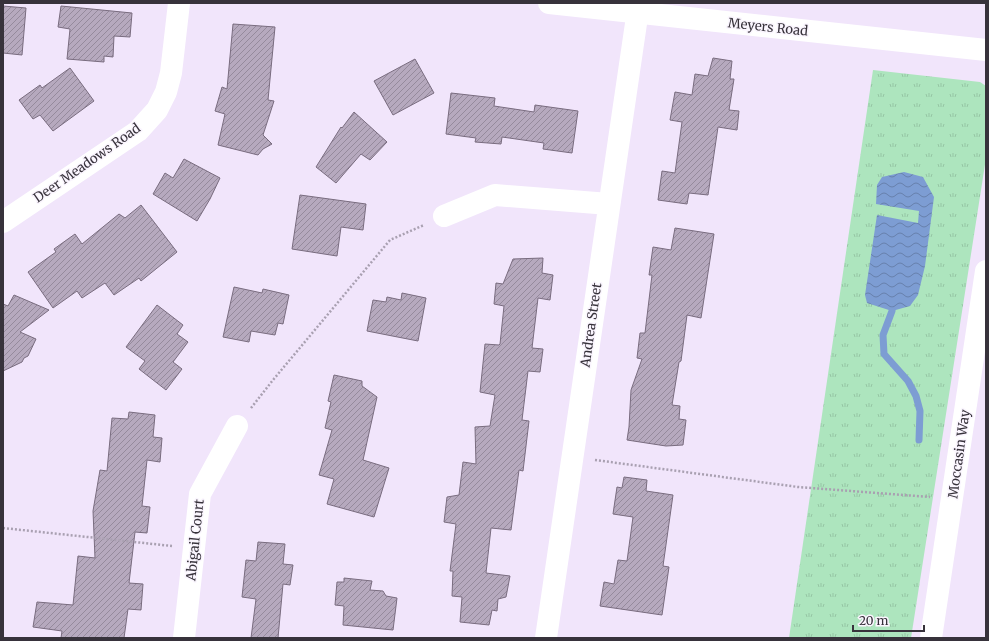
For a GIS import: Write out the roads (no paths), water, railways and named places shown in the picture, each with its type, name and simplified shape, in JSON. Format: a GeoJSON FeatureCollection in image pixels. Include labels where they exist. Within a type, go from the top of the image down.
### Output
{"type":"FeatureCollection","features":[{"type":"Feature","properties":{"kind":"street","name":"Deer Meadows Road"},"geometry":{"type":"LineString","coordinates":[[5,216],[138,131],[157,110],[166,92],[171,72],[179,3]]}},
{"type":"Feature","properties":{"kind":"street","name":"Meyers Road"},"geometry":{"type":"LineString","coordinates":[[549,3],[638,8],[986,50]]}},
{"type":"Feature","properties":{"kind":"street","name":"Andrea Street"},"geometry":{"type":"LineString","coordinates":[[546,638],[638,8]]}},
{"type":"Feature","properties":{"kind":"street"},"geometry":{"type":"LineString","coordinates":[[444,216],[495,195],[609,204]]}},
{"type":"Feature","properties":{"kind":"street","name":"Moccasin Way"},"geometry":{"type":"LineString","coordinates":[[931,638],[986,271]]}},
{"type":"Feature","properties":{"kind":"street","name":"Abigail Court"},"geometry":{"type":"LineString","coordinates":[[184,638],[200,494],[237,426]]}},
{"type":"Feature","properties":{"kind":"water"},"geometry":{"type":"Polygon","coordinates":[[[904,172],[923,177],[934,197],[925,266],[918,295],[910,306],[892,311],[867,303],[865,295],[877,215],[918,223],[919,211],[876,204],[877,185],[882,177],[904,172]]]}},
{"type":"Feature","properties":{"kind":"waterway"},"geometry":{"type":"LineString","coordinates":[[892,311],[883,335],[884,354],[908,381],[916,396],[920,411],[919,440]]}}]}
